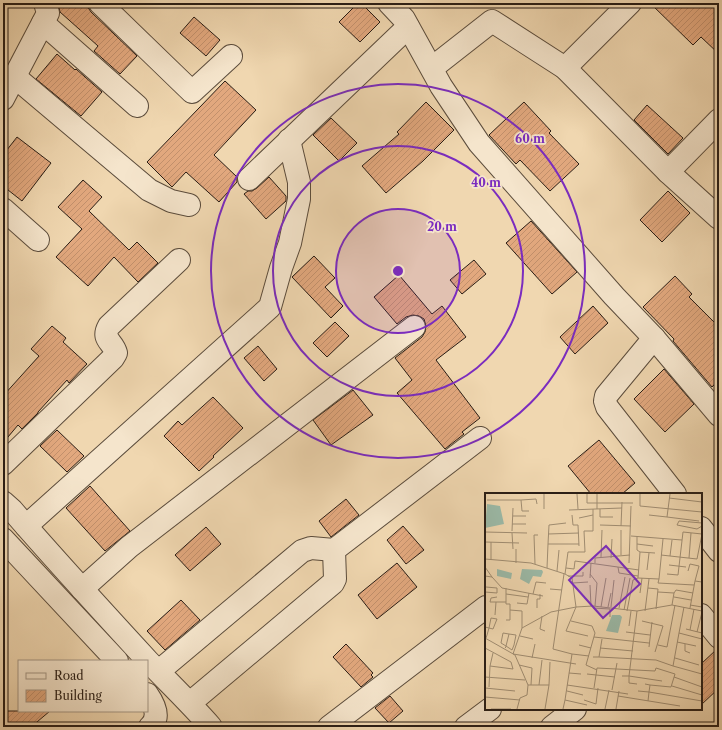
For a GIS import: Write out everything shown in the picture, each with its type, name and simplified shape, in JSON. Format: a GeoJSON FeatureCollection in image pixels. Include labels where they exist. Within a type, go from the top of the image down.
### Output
{"type":"FeatureCollection","features":[{"type":"Feature","properties":{"kind":"street"},"geometry":{"type":"LineString","coordinates":[[100,3],[192,92],[231,56]]}},
{"type":"Feature","properties":{"kind":"street"},"geometry":{"type":"LineString","coordinates":[[389,3],[404,19],[441,86],[479,143],[614,296],[654,338],[719,415]]}},
{"type":"Feature","properties":{"kind":"street"},"geometry":{"type":"LineString","coordinates":[[565,68],[630,3]]}},
{"type":"Feature","properties":{"kind":"street"},"geometry":{"type":"LineString","coordinates":[[3,99],[15,77],[44,13],[137,106]]}},
{"type":"Feature","properties":{"kind":"street"},"geometry":{"type":"LineString","coordinates":[[432,68],[492,21],[565,68],[668,172],[719,218]]}},
{"type":"Feature","properties":{"kind":"street"},"geometry":{"type":"LineString","coordinates":[[249,179],[408,27]]}},
{"type":"Feature","properties":{"kind":"street"},"geometry":{"type":"LineString","coordinates":[[15,77],[149,190],[171,201],[189,205]]}},
{"type":"Feature","properties":{"kind":"street"},"geometry":{"type":"LineString","coordinates":[[668,172],[719,120]]}},
{"type":"Feature","properties":{"kind":"street"},"geometry":{"type":"LineString","coordinates":[[26,526],[270,306],[290,243],[299,199],[299,182],[289,140]]}},
{"type":"Feature","properties":{"kind":"street"},"geometry":{"type":"LineString","coordinates":[[3,209],[38,240]]}},
{"type":"Feature","properties":{"kind":"street"},"geometry":{"type":"LineString","coordinates":[[3,464],[112,358],[116,353],[115,348],[106,338],[106,332],[109,326],[178,260]]}},
{"type":"Feature","properties":{"kind":"street"},"geometry":{"type":"LineString","coordinates":[[82,589],[129,547],[414,327]]}},
{"type":"Feature","properties":{"kind":"street"},"geometry":{"type":"LineString","coordinates":[[654,338],[606,396],[605,401],[607,407],[674,493]]}},
{"type":"Feature","properties":{"kind":"street"},"geometry":{"type":"LineString","coordinates":[[159,671],[302,551],[311,548],[334,550],[480,438]]}},
{"type":"Feature","properties":{"kind":"street"},"geometry":{"type":"LineString","coordinates":[[6,510],[26,526],[82,589],[211,727]]}},
{"type":"Feature","properties":{"kind":"street"},"geometry":{"type":"LineString","coordinates":[[702,529],[719,551]]}},
{"type":"Feature","properties":{"kind":"street"},"geometry":{"type":"LineString","coordinates":[[3,539],[116,660]]}},
{"type":"Feature","properties":{"kind":"street"},"geometry":{"type":"LineString","coordinates":[[190,703],[336,579],[334,550]]}},
{"type":"Feature","properties":{"kind":"street"},"geometry":{"type":"LineString","coordinates":[[329,727],[485,608]]}},
{"type":"Feature","properties":{"kind":"street"},"geometry":{"type":"LineString","coordinates":[[702,616],[719,637]]}},
{"type":"Feature","properties":{"kind":"street"},"geometry":{"type":"LineString","coordinates":[[148,695],[154,704],[157,713],[153,725],[150,727]]}},
{"type":"Feature","properties":{"kind":"street"},"geometry":{"type":"LineString","coordinates":[[466,727],[489,710]]}},
{"type":"Feature","properties":{"kind":"street"},"geometry":{"type":"LineString","coordinates":[[552,727],[574,710]]}},
{"type":"Feature","properties":{"kind":"building"},"geometry":{"type":"Polygon","coordinates":[[[58,3],[85,3],[91,12],[137,56],[120,74],[94,51],[98,46],[60,12],[58,3]]]}},
{"type":"Feature","properties":{"kind":"building"},"geometry":{"type":"Polygon","coordinates":[[[358,3],[361,3],[380,22],[360,42],[339,22],[358,3]]]}},
{"type":"Feature","properties":{"kind":"building"},"geometry":{"type":"Polygon","coordinates":[[[650,3],[719,3],[719,54],[701,37],[693,45],[650,3]]]}},
{"type":"Feature","properties":{"kind":"building"},"geometry":{"type":"Polygon","coordinates":[[[194,17],[220,40],[206,56],[180,33],[194,17]]]}},
{"type":"Feature","properties":{"kind":"building"},"geometry":{"type":"Polygon","coordinates":[[[57,54],[102,92],[81,116],[36,79],[57,54]]]}},
{"type":"Feature","properties":{"kind":"building"},"geometry":{"type":"Polygon","coordinates":[[[225,81],[256,110],[214,155],[237,177],[237,182],[219,202],[186,172],[172,187],[147,162],[225,81]]]}},
{"type":"Feature","properties":{"kind":"building"},"geometry":{"type":"Polygon","coordinates":[[[426,102],[454,130],[423,161],[386,193],[362,166],[399,134],[397,132],[426,102]]]}},
{"type":"Feature","properties":{"kind":"building"},"geometry":{"type":"Polygon","coordinates":[[[524,102],[551,131],[549,133],[579,164],[550,191],[520,160],[516,164],[489,135],[524,102]]]}},
{"type":"Feature","properties":{"kind":"building"},"geometry":{"type":"Polygon","coordinates":[[[647,105],[683,138],[668,154],[634,120],[647,105]]]}},
{"type":"Feature","properties":{"kind":"building"},"geometry":{"type":"Polygon","coordinates":[[[331,118],[357,143],[339,161],[313,135],[331,118]]]}},
{"type":"Feature","properties":{"kind":"building"},"geometry":{"type":"Polygon","coordinates":[[[17,137],[51,163],[22,201],[3,186],[3,155],[17,137]]]}},
{"type":"Feature","properties":{"kind":"building"},"geometry":{"type":"Polygon","coordinates":[[[269,177],[286,196],[286,201],[266,219],[244,194],[257,188],[269,177]]]}},
{"type":"Feature","properties":{"kind":"building"},"geometry":{"type":"Polygon","coordinates":[[[83,180],[102,197],[89,211],[129,250],[137,242],[158,263],[138,282],[114,257],[88,286],[56,257],[82,229],[58,207],[83,180]]]}},
{"type":"Feature","properties":{"kind":"building"},"geometry":{"type":"Polygon","coordinates":[[[668,191],[690,213],[662,242],[640,220],[668,191]]]}},
{"type":"Feature","properties":{"kind":"building"},"geometry":{"type":"Polygon","coordinates":[[[531,221],[577,272],[552,294],[506,243],[531,221]]]}},
{"type":"Feature","properties":{"kind":"building"},"geometry":{"type":"Polygon","coordinates":[[[314,256],[335,278],[325,287],[343,306],[331,318],[292,277],[314,256]]]}},
{"type":"Feature","properties":{"kind":"building"},"geometry":{"type":"Polygon","coordinates":[[[474,260],[486,274],[462,294],[450,280],[474,260]]]}},
{"type":"Feature","properties":{"kind":"building"},"geometry":{"type":"Polygon","coordinates":[[[399,275],[432,314],[442,306],[466,337],[436,360],[480,418],[462,432],[464,434],[445,449],[397,393],[412,380],[395,358],[422,337],[426,326],[424,319],[413,315],[406,317],[397,324],[374,297],[399,275]]]}},
{"type":"Feature","properties":{"kind":"building"},"geometry":{"type":"Polygon","coordinates":[[[675,276],[692,294],[689,297],[719,327],[719,380],[712,387],[673,341],[674,339],[643,307],[675,276]]]}},
{"type":"Feature","properties":{"kind":"building"},"geometry":{"type":"Polygon","coordinates":[[[593,306],[608,323],[575,354],[560,337],[593,306]]]}},
{"type":"Feature","properties":{"kind":"building"},"geometry":{"type":"Polygon","coordinates":[[[335,322],[349,336],[327,357],[313,343],[335,322]]]}},
{"type":"Feature","properties":{"kind":"building"},"geometry":{"type":"Polygon","coordinates":[[[52,326],[66,338],[63,342],[87,364],[69,383],[67,380],[22,429],[18,425],[3,443],[3,396],[39,356],[31,349],[52,326]]]}},
{"type":"Feature","properties":{"kind":"building"},"geometry":{"type":"Polygon","coordinates":[[[258,346],[277,369],[264,381],[244,358],[258,346]]]}},
{"type":"Feature","properties":{"kind":"building"},"geometry":{"type":"Polygon","coordinates":[[[664,369],[694,404],[665,432],[634,399],[664,369]]]}},
{"type":"Feature","properties":{"kind":"building"},"geometry":{"type":"Polygon","coordinates":[[[353,390],[373,415],[331,445],[313,420],[353,390]]]}},
{"type":"Feature","properties":{"kind":"building"},"geometry":{"type":"Polygon","coordinates":[[[213,397],[243,428],[199,471],[164,436],[178,421],[182,425],[213,397]]]}},
{"type":"Feature","properties":{"kind":"building"},"geometry":{"type":"Polygon","coordinates":[[[57,430],[84,456],[67,472],[40,446],[57,430]]]}},
{"type":"Feature","properties":{"kind":"building"},"geometry":{"type":"Polygon","coordinates":[[[599,440],[635,483],[623,493],[590,493],[568,466],[599,440]]]}},
{"type":"Feature","properties":{"kind":"building"},"geometry":{"type":"Polygon","coordinates":[[[90,486],[130,531],[105,551],[66,508],[90,486]]]}},
{"type":"Feature","properties":{"kind":"building"},"geometry":{"type":"Polygon","coordinates":[[[346,499],[359,515],[331,537],[319,521],[346,499]]]}},
{"type":"Feature","properties":{"kind":"building"},"geometry":{"type":"Polygon","coordinates":[[[403,526],[424,550],[406,564],[387,540],[403,526]]]}},
{"type":"Feature","properties":{"kind":"building"},"geometry":{"type":"Polygon","coordinates":[[[206,527],[221,544],[190,571],[175,555],[206,527]]]}},
{"type":"Feature","properties":{"kind":"building"},"geometry":{"type":"Polygon","coordinates":[[[397,563],[417,587],[377,619],[358,595],[397,563]]]}},
{"type":"Feature","properties":{"kind":"building"},"geometry":{"type":"Polygon","coordinates":[[[181,600],[200,620],[165,650],[147,631],[181,600]]]}},
{"type":"Feature","properties":{"kind":"building"},"geometry":{"type":"Polygon","coordinates":[[[346,644],[373,673],[371,675],[373,677],[361,687],[333,657],[346,644]]]}},
{"type":"Feature","properties":{"kind":"building"},"geometry":{"type":"Polygon","coordinates":[[[717,649],[719,649],[719,688],[702,704],[702,663],[717,649]]]}},
{"type":"Feature","properties":{"kind":"building"},"geometry":{"type":"Polygon","coordinates":[[[390,696],[403,711],[389,723],[375,708],[390,696]]]}},
{"type":"Feature","properties":{"kind":"building"},"geometry":{"type":"Polygon","coordinates":[[[3,711],[49,712],[31,727],[3,727],[3,711]]]}}]}
